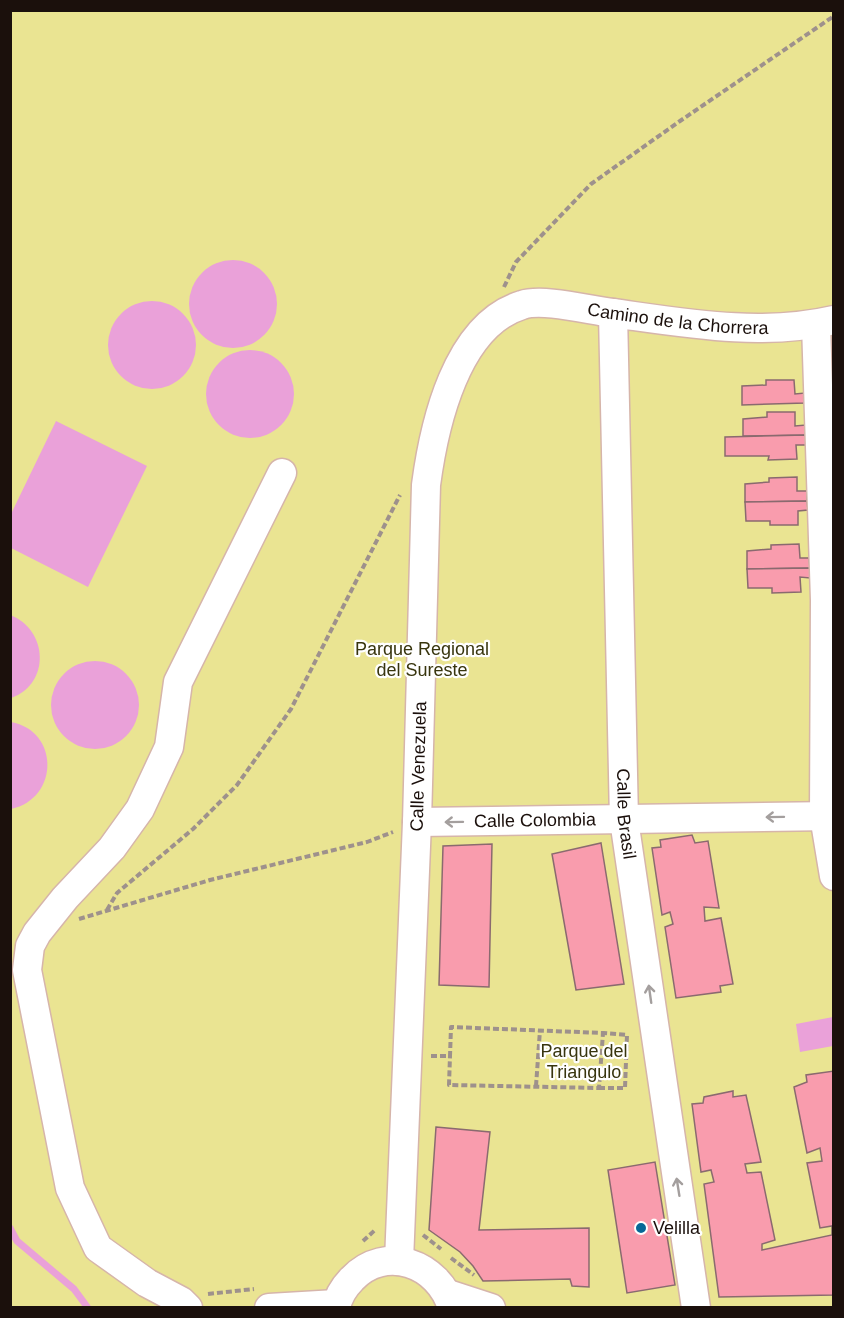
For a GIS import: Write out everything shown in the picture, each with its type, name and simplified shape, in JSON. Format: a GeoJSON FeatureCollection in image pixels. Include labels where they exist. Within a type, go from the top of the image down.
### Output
{"type":"FeatureCollection","features":[{"type":"Feature","properties":{"kind":"street","name":"Camino de la Chorrera"},"geometry":{"type":"LineString","coordinates":[[520,305],[535,302],[614,314],[755,329],[825,322]]}},
{"type":"Feature","properties":{"kind":"street","name":"Calle Venezuela"},"geometry":{"type":"LineString","coordinates":[[399,1261],[406,826],[426,485],[430,454],[442,409],[460,363],[492,320],[520,305]]}},
{"type":"Feature","properties":{"kind":"street","name":"Calle Brasil"},"geometry":{"type":"LineString","coordinates":[[614,314],[624,820],[696,1308]]}},
{"type":"Feature","properties":{"kind":"street"},"geometry":{"type":"LineString","coordinates":[[825,322],[830,600],[829,816],[834,876]]}},
{"type":"Feature","properties":{"kind":"street"},"geometry":{"type":"LineString","coordinates":[[184,1304],[147,1283],[98,1248],[70,1188],[27,970],[30,946],[37,933],[65,898],[112,848],[140,810],[169,747],[178,682],[282,473]]}},
{"type":"Feature","properties":{"kind":"street","name":"Calle Colombia"},"geometry":{"type":"LineString","coordinates":[[406,826],[829,816]]}},
{"type":"Feature","properties":{"kind":"street"},"geometry":{"type":"LineString","coordinates":[[263,1298],[336,1306],[344,1288],[358,1272],[375,1264],[399,1261],[415,1265],[436,1278],[450,1301],[487,1295]]}},
{"type":"Feature","properties":{"kind":"path"},"geometry":{"type":"LineString","coordinates":[[492,320],[516,262],[591,184],[834,16]]}},
{"type":"Feature","properties":{"kind":"path"},"geometry":{"type":"LineString","coordinates":[[107,909],[117,893],[193,829],[237,785],[291,709],[404,487],[426,485]]}},
{"type":"Feature","properties":{"kind":"path"},"geometry":{"type":"LineString","coordinates":[[395,842],[406,826]]}},
{"type":"Feature","properties":{"kind":"path"},"geometry":{"type":"LineString","coordinates":[[142,901],[210,880],[368,842],[406,826]]}},
{"type":"Feature","properties":{"kind":"path"},"geometry":{"type":"LineString","coordinates":[[451,1027],[603,1033],[627,1035],[625,1088],[449,1085],[451,1027]]}},
{"type":"Feature","properties":{"kind":"path"},"geometry":{"type":"LineString","coordinates":[[536,1086],[540,1030]]}},
{"type":"Feature","properties":{"kind":"path"},"geometry":{"type":"LineString","coordinates":[[599,1088],[603,1033]]}},
{"type":"Feature","properties":{"kind":"path"},"geometry":{"type":"LineString","coordinates":[[429,1066],[430,1056],[450,1056]]}},
{"type":"Feature","properties":{"kind":"path"},"geometry":{"type":"LineString","coordinates":[[357,1246],[382,1225]]}},
{"type":"Feature","properties":{"kind":"path"},"geometry":{"type":"LineString","coordinates":[[418,1232],[487,1295]]}},
{"type":"Feature","properties":{"kind":"path"},"geometry":{"type":"LineString","coordinates":[[184,1304],[204,1294],[263,1298]]}},
{"type":"Feature","properties":{"kind":"green space","name":"Parque Regional del Sureste"},"geometry":{"type":"Polygon","coordinates":[[[10,11],[833,11],[833,1307],[11,1307],[10,11]]]}},
{"type":"Feature","properties":{"kind":"shaded area"},"geometry":{"type":"Polygon","coordinates":[[[233,260],[250,264],[264,273],[273,287],[277,304],[273,321],[264,335],[250,344],[233,348],[216,344],[202,335],[193,321],[189,304],[193,287],[202,273],[216,264],[233,260]]]}},
{"type":"Feature","properties":{"kind":"shaded area"},"geometry":{"type":"Polygon","coordinates":[[[152,301],[169,305],[183,314],[192,328],[196,345],[192,362],[183,376],[169,385],[152,389],[135,385],[121,376],[112,362],[108,345],[112,328],[121,314],[135,305],[152,301]]]}},
{"type":"Feature","properties":{"kind":"shaded area"},"geometry":{"type":"Polygon","coordinates":[[[250,350],[267,354],[281,363],[290,377],[294,394],[290,411],[281,425],[267,434],[250,438],[233,434],[219,425],[210,411],[206,394],[210,377],[219,363],[233,354],[250,350]]]}},
{"type":"Feature","properties":{"kind":"shaded area"},"geometry":{"type":"Polygon","coordinates":[[[56,421],[147,466],[88,587],[11,548],[11,514],[56,421]]]}},
{"type":"Feature","properties":{"kind":"shaded area"},"geometry":{"type":"Polygon","coordinates":[[[10,615],[23,622],[32,632],[38,644],[40,656],[33,681],[24,691],[11,698],[10,615]]]}},
{"type":"Feature","properties":{"kind":"shaded area"},"geometry":{"type":"Polygon","coordinates":[[[95,661],[112,665],[126,674],[135,688],[139,705],[135,722],[126,736],[112,745],[95,749],[78,745],[64,736],[55,722],[51,705],[55,688],[64,674],[78,665],[95,661]]]}},
{"type":"Feature","properties":{"kind":"shaded area"},"geometry":{"type":"Polygon","coordinates":[[[11,722],[27,728],[38,738],[45,751],[47,765],[45,779],[38,792],[27,803],[11,809],[11,722]]]}},
{"type":"Feature","properties":{"kind":"shaded area"},"geometry":{"type":"Polygon","coordinates":[[[833,1017],[833,1046],[800,1052],[796,1024],[833,1017]]]}},
{"type":"Feature","properties":{"kind":"building"},"geometry":{"type":"Polygon","coordinates":[[[766,380],[794,380],[795,394],[805,393],[805,403],[742,405],[742,386],[766,385],[766,380]]]}},
{"type":"Feature","properties":{"kind":"building"},"geometry":{"type":"Polygon","coordinates":[[[767,412],[795,412],[795,426],[806,425],[806,435],[743,436],[743,419],[767,417],[767,412]]]}},
{"type":"Feature","properties":{"kind":"building"},"geometry":{"type":"Polygon","coordinates":[[[806,435],[806,445],[796,445],[797,459],[768,460],[769,456],[725,456],[725,437],[806,435]]]}},
{"type":"Feature","properties":{"kind":"building"},"geometry":{"type":"Polygon","coordinates":[[[797,477],[797,491],[807,491],[807,501],[745,502],[745,484],[769,482],[769,478],[797,477]]]}},
{"type":"Feature","properties":{"kind":"building"},"geometry":{"type":"Polygon","coordinates":[[[807,501],[808,510],[798,511],[798,525],[770,525],[770,521],[746,521],[745,502],[807,501]]]}},
{"type":"Feature","properties":{"kind":"building"},"geometry":{"type":"Polygon","coordinates":[[[799,544],[800,558],[809,558],[810,568],[747,569],[747,551],[771,549],[771,545],[799,544]]]}},
{"type":"Feature","properties":{"kind":"building"},"geometry":{"type":"Polygon","coordinates":[[[810,568],[810,578],[800,577],[801,592],[772,593],[772,588],[748,588],[747,569],[810,568]]]}},
{"type":"Feature","properties":{"kind":"building"},"geometry":{"type":"Polygon","coordinates":[[[692,835],[695,843],[708,841],[719,908],[704,907],[705,921],[721,918],[733,984],[720,986],[721,992],[676,998],[665,927],[673,924],[670,912],[662,915],[652,848],[661,847],[660,840],[692,835]]]}},
{"type":"Feature","properties":{"kind":"building"},"geometry":{"type":"Polygon","coordinates":[[[601,843],[624,984],[576,990],[552,854],[601,843]]]}},
{"type":"Feature","properties":{"kind":"building"},"geometry":{"type":"Polygon","coordinates":[[[492,844],[489,987],[439,985],[443,846],[492,844]]]}},
{"type":"Feature","properties":{"kind":"building"},"geometry":{"type":"Polygon","coordinates":[[[834,1071],[834,1295],[719,1297],[704,1184],[714,1182],[711,1170],[701,1172],[692,1104],[703,1103],[704,1097],[733,1091],[733,1097],[746,1095],[761,1162],[745,1164],[747,1173],[761,1172],[775,1240],[762,1244],[762,1250],[832,1235],[832,1226],[820,1228],[807,1163],[822,1161],[820,1148],[807,1153],[794,1087],[807,1082],[806,1075],[834,1071]]]}},
{"type":"Feature","properties":{"kind":"building"},"geometry":{"type":"Polygon","coordinates":[[[436,1127],[490,1132],[479,1230],[589,1228],[589,1287],[572,1286],[570,1279],[483,1281],[460,1252],[429,1230],[436,1127]]]}},
{"type":"Feature","properties":{"kind":"building","name":"Velilla"},"geometry":{"type":"Polygon","coordinates":[[[655,1162],[675,1285],[627,1293],[608,1170],[655,1162]]]}},
{"type":"Feature","properties":{"kind":"waterway"},"geometry":{"type":"LineString","coordinates":[[10,1228],[17,1241],[74,1289],[88,1308]]}},
{"type":"Feature","properties":{"kind":"place","name":"Velilla"},"geometry":{"type":"Point","coordinates":[641,1228]}},
{"type":"Feature","properties":{"kind":"park label","name":"Parque del Triangulo"},"geometry":{"type":"Point","coordinates":[584,1061]}}]}
